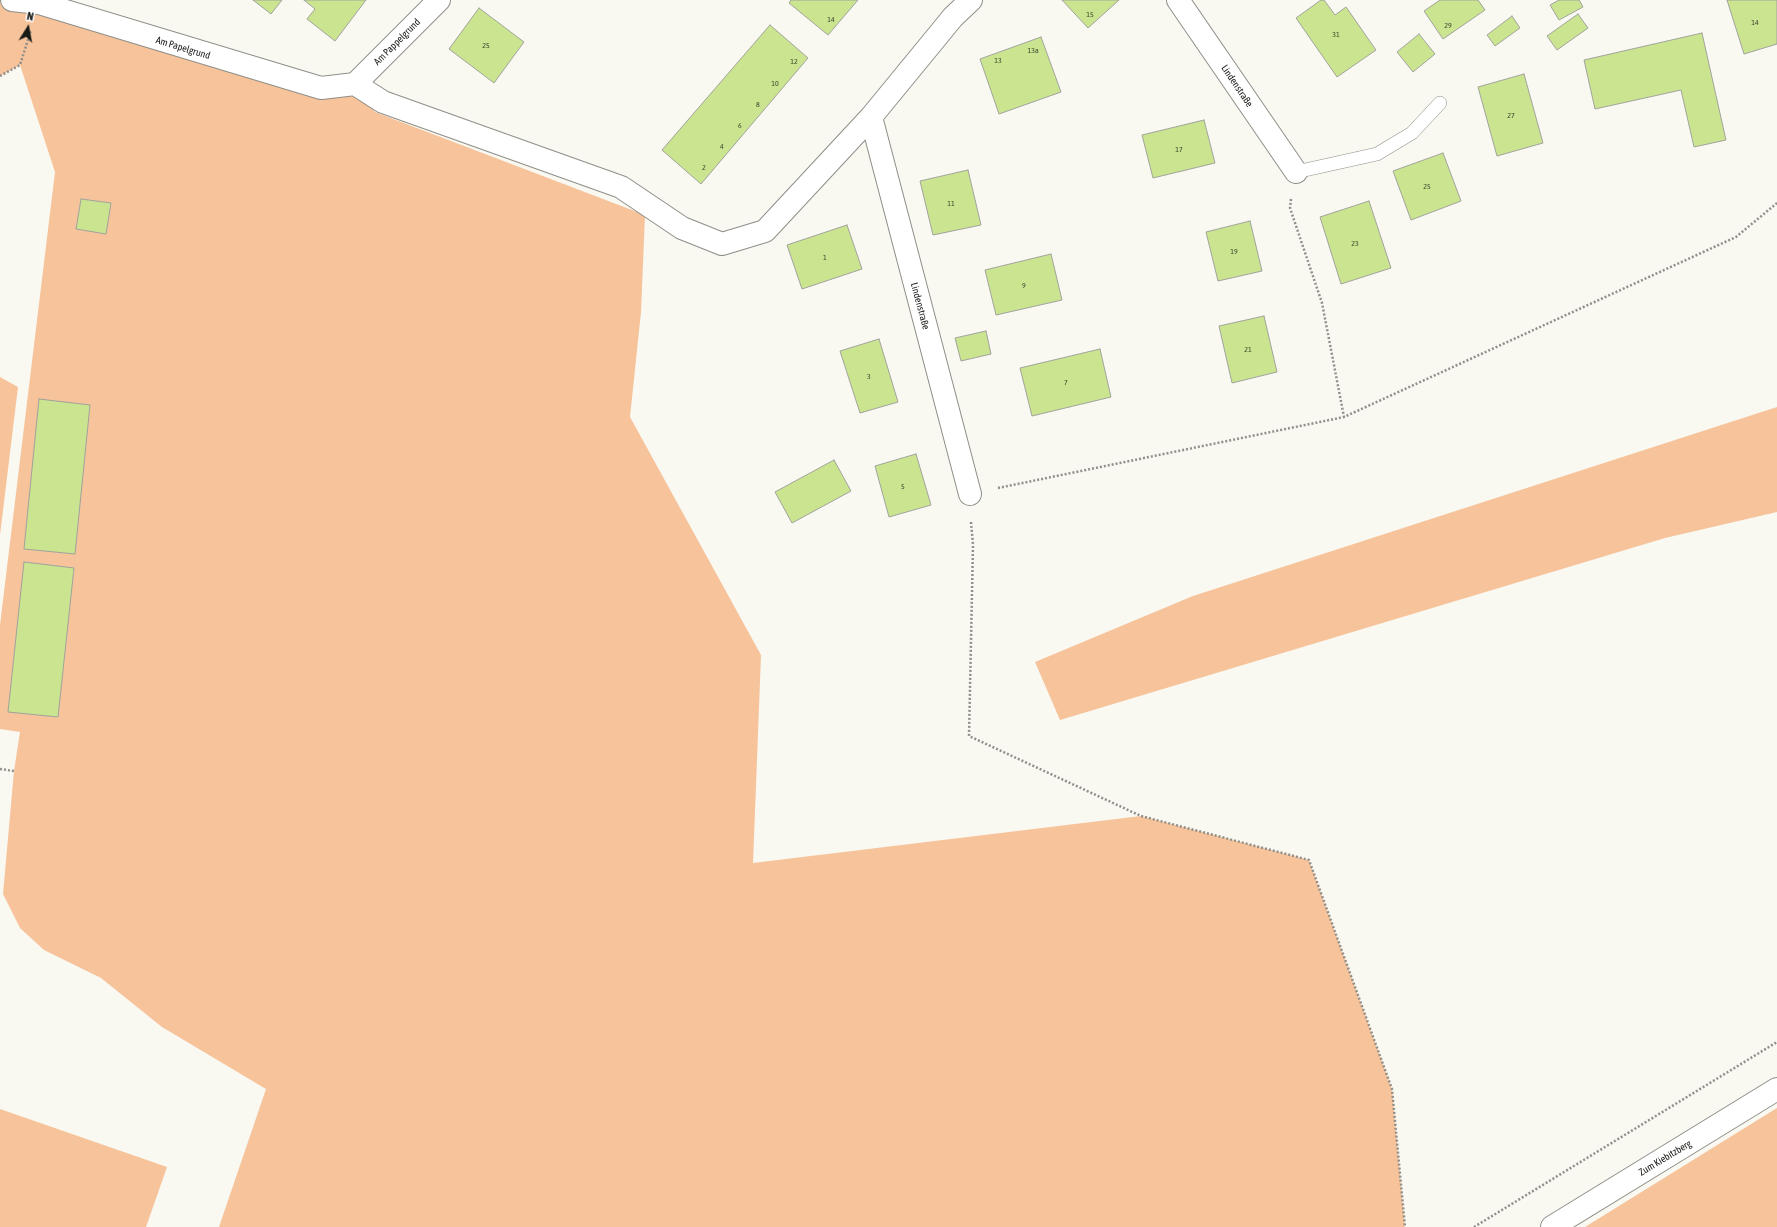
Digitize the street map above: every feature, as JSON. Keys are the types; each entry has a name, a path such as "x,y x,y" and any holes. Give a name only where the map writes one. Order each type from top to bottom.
{"street":[{"name":"Am Papelgrund","path":"12,0 39,3 321,88 355,84"},
{"name":"Am Pappelgrund","path":"355,84 439,0"},
{"path":"355,84 383,102 621,187 682,228 722,244 765,231 871,117 953,17 971,0"},
{"name":"Lindenstraße","path":"1178,0 1296,172"},
{"name":"Lindenstraße","path":"871,117 970,494"},
{"name":"Zum Kiebitzberg","path":"1552,1227 1777,1090"}],"lane":[{"path":"1296,172 1376,154 1412,133 1440,103"}],"path":[{"path":"0,76 20,65 39,3"},
{"path":"1296,172 1290,208 1322,303 1344,417"},
{"path":"1405,1227 1392,1089 1310,860 1141,816 969,736 973,545 970,494 1344,417 1736,237 1777,203"},
{"path":"0,769 14,771"},
{"path":"1474,1227 1777,1042"}],"shaded area":[{"path":"0,0 12,0 321,88 355,84 375,112 645,215 641,312 630,417 761,655 753,863 1141,816 1309,860 1392,1089 1405,1227 219,1227 266,1089 162,1027 101,978 44,950 20,928 3,894 14,771 20,732 0,729 0,625 55,172 20,65 0,76"},
{"path":"0,377 18,387 0,535"},
{"path":"1777,407 1777,512 1665,538 1060,720 1035,662 1193,596"},
{"path":"1777,1108 1777,1227 1585,1227"},
{"path":"0,1109 167,1167 146,1227 0,1227"}],"building":[{"path":"253,0 282,0 271,14"},
{"path":"304,0 366,0 335,41 307,19 315,9"},
{"path":"791,0 858,0 828,35 789,3"},
{"path":"1062,0 1119,0 1088,28"},
{"path":"1321,0 1324,0 1335,15 1346,7 1376,50 1337,77 1296,18"},
{"path":"1440,0 1478,0 1485,10 1443,39 1424,11"},
{"path":"1559,0 1579,0 1583,7 1559,20 1550,5"},
{"path":"1727,0 1777,0 1777,44 1744,54"},
{"path":"479,8 524,42 494,83 449,49"},
{"path":"1578,14 1588,28 1557,50 1547,36"},
{"path":"1512,16 1520,28 1495,46 1487,35"},
{"path":"770,25 808,58 701,184 662,150"},
{"path":"1702,33 1726,140 1694,147 1681,90 1595,109 1584,60"},
{"path":"1419,34 1435,54 1413,72 1397,52"},
{"path":"1041,37 1061,92 999,114 980,59"},
{"path":"1524,74 1543,143 1497,156 1478,87"},
{"path":"1204,120 1215,163 1153,178 1142,135"},
{"path":"1443,153 1461,201 1411,220 1393,171"},
{"path":"968,170 981,225 933,235 920,181"},
{"path":"81,199 111,203 106,234 76,229"},
{"path":"1369,201 1391,268 1341,284 1320,217"},
{"path":"1250,221 1262,271 1218,281 1206,232"},
{"path":"847,225 862,269 802,289 787,245"},
{"path":"1051,254 1062,300 996,315 985,270"},
{"path":"1264,316 1277,372 1232,383 1219,326"},
{"path":"986,331 991,354 961,361 955,338"},
{"path":"879,339 898,402 860,413 840,351"},
{"path":"1100,349 1111,397 1032,416 1020,368"},
{"path":"39,399 90,405 75,554 24,549"},
{"path":"916,454 931,505 889,517 875,466"},
{"path":"834,460 851,491 792,523 775,492"},
{"path":"24,562 74,568 58,717 8,712"}]}
